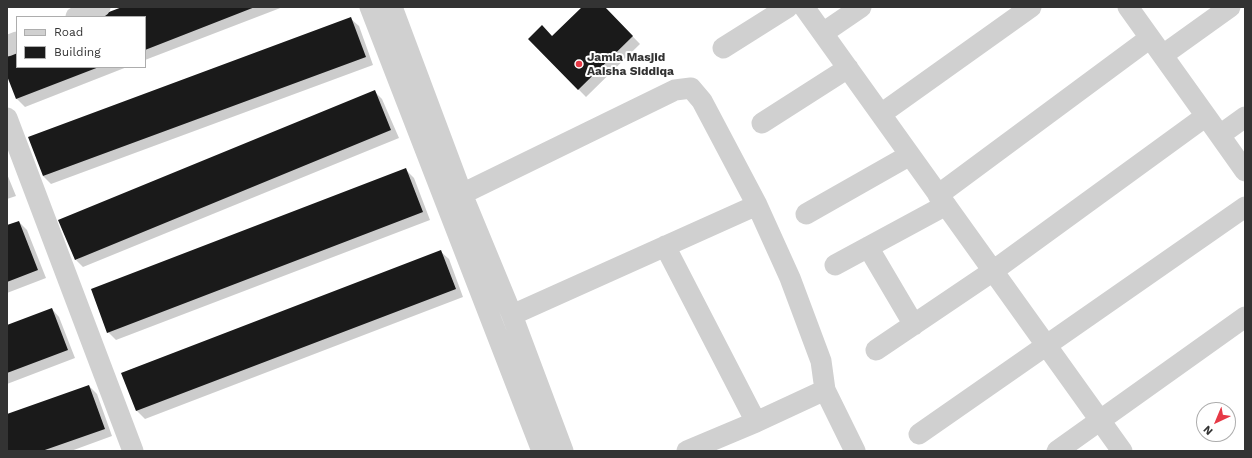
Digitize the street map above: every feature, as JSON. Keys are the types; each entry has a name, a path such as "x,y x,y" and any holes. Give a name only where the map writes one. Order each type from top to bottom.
{"street":[{"path":"78,16 100,7"},
{"path":"370,7 542,451"},
{"path":"392,7 462,194 512,315 563,451"},
{"path":"723,48 788,7"},
{"path":"804,7 1122,451"},
{"path":"823,33 861,7"},
{"path":"881,114 1031,7"},
{"path":"1128,7 1245,171"},
{"path":"1162,55 1230,7"},
{"path":"835,265 868,247 942,200 1150,38"},
{"path":"762,123 848,68"},
{"path":"462,194 675,90 691,88 702,101 757,205 790,278 821,361 825,390 854,451"},
{"path":"876,350 993,271 1206,116"},
{"path":"1220,135 1245,117"},
{"path":"8,121 132,451"},
{"path":"806,214 910,155"},
{"path":"512,315 757,205"},
{"path":"919,434 1245,207"},
{"path":"665,246 756,422"},
{"path":"868,247 914,325"},
{"path":"1057,451 1245,317"},
{"path":"687,451 756,422 825,390"}],"building":[{"path":"122,7 255,7 146,50 146,16 99,16"},
{"name":"Jamia Masjid Aaisha Siddiqa","path":"582,7 605,7 633,36 578,90 528,39 542,25 552,36"},
{"path":"351,17 366,57 43,176 28,137"},
{"path":"16,48 16,68 96,68 16,99 7,76 7,51"},
{"path":"375,90 391,130 75,260 58,220"},
{"path":"406,168 423,212 107,333 91,289"},
{"path":"19,221 38,270 7,282 7,225"},
{"path":"441,250 456,289 136,411 121,373"},
{"path":"52,308 68,350 7,373 7,325"},
{"path":"89,385 105,429 42,451 7,451 7,414"}],"place":[{"name":"Jamia Masjid Aaisha Siddiqa","path":"579,64"}]}
